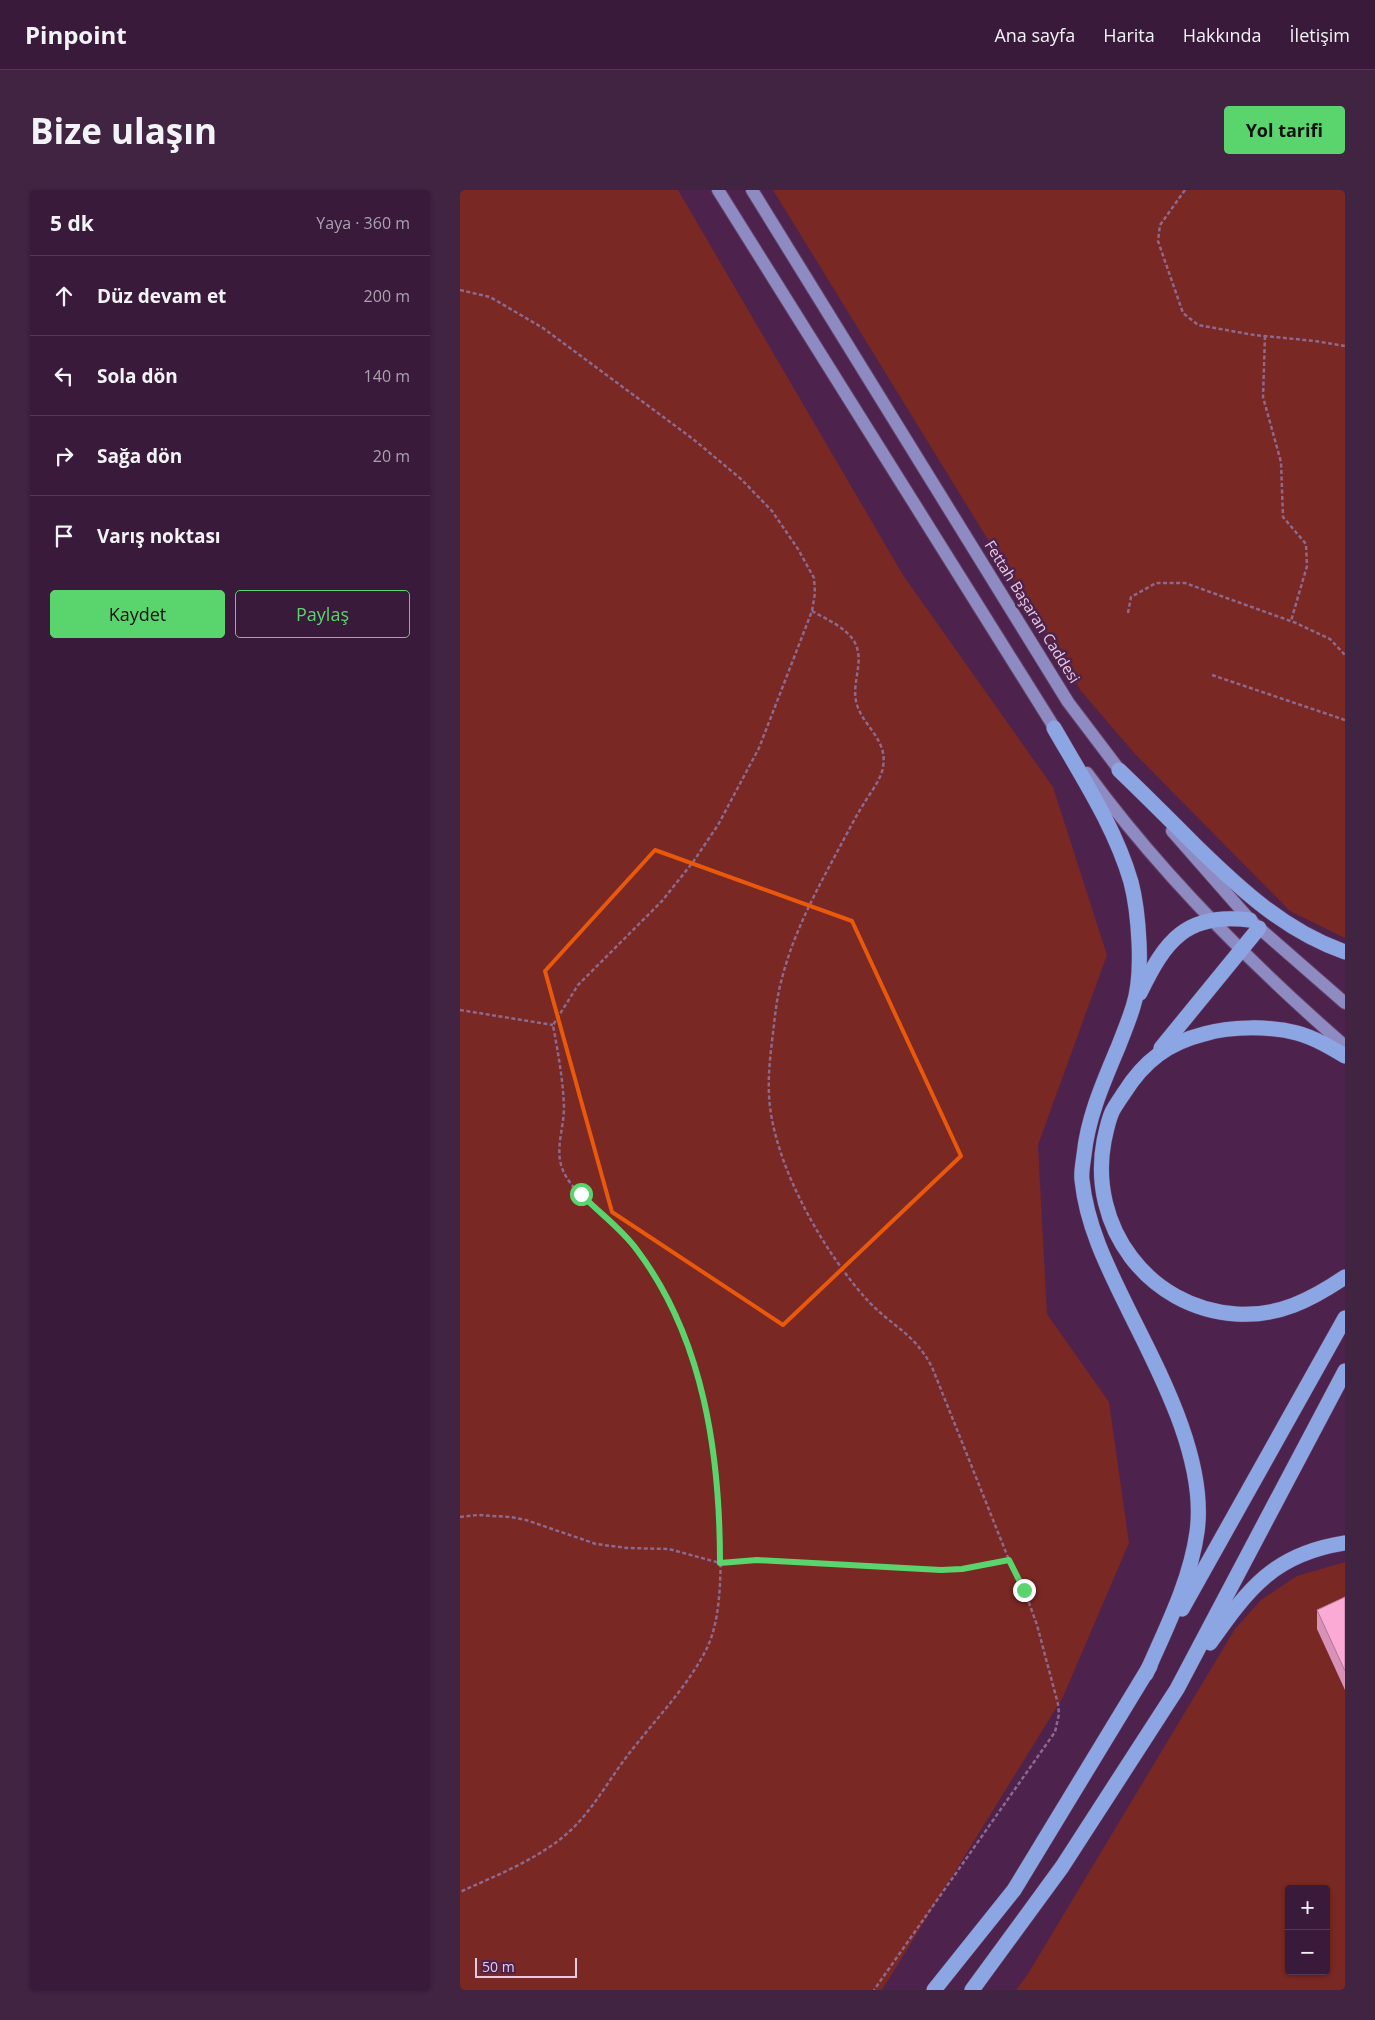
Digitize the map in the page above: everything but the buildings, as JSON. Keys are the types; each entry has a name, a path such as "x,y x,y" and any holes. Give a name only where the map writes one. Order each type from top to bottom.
{"highway":[{"path":"1054,728 1121,852 1131,883 1137,915 1139,955 1134,1005"},
{"path":"1119,770 1248,895 1275,916 1327,945 1345,952"},
{"path":"1146,1674 1187,1575 1197,1531 1197,1486 1187,1441 1154,1364 1108,1267 1091,1225 1085,1202 1082,1176 1091,1115 1098,1092 1134,1005 1156,962 1166,947 1184,930 1211,919 1228,917 1254,924 1241,949 1156,1055 1131,1082 1112,1113 1100,1162 1103,1194 1112,1226 1125,1250 1141,1271 1178,1298 1207,1308 1236,1314 1259,1314 1288,1308 1313,1298 1345,1277"},
{"path":"1156,1055 1176,1043 1193,1036 1218,1030 1241,1028 1297,1033 1323,1043 1345,1056"},
{"path":"934,1990 1014,1890 1146,1674 1345,1318"},
{"path":"1177,1689 1345,1371"},
{"path":"972,1990 1062,1867 1177,1689 1242,1598 1256,1583 1288,1561 1307,1552 1345,1543"}],"main road":[{"path":"718,190 1054,728 1110,804 1189,897 1308,1013 1345,1046"},
{"name":"Fettah Başaran Caddesi","path":"752,190 1068,702 1119,770 1254,924 1345,1003"}],"path":[{"path":"1185,190 1160,225 1158,241 1183,314 1198,325 1265,336 1315,340 1345,346"},
{"path":"460,290 490,297 543,328 693,439 741,479 786,528 814,578 815,593 812,611 762,740 746,775 718,825 693,862 662,901 578,985 553,1025 562,1073 564,1111 559,1151 563,1170 568,1180 594,1208 623,1234 644,1260 677,1319 696,1368 708,1418 716,1471 721,1531 718,1603 706,1651 676,1695 630,1752 574,1827 550,1847 460,1892"},
{"path":"1265,336 1263,397 1281,462 1283,517 1306,544 1307,566 1291,621"},
{"path":"1128,613 1131,597 1156,584 1186,583 1291,621 1330,639 1345,655"},
{"path":"812,611 844,630 857,647 859,664 855,688 857,704 860,713 878,738 884,763 880,776 807,911 789,954 776,1002 770,1058 769,1088 773,1126 784,1165 792,1184 828,1246 870,1303 910,1336 926,1355 1009,1560 1028,1600 1056,1694 1058,1714 1055,1732 874,1990"},
{"path":"1212,675 1345,720"},
{"path":"460,1010 553,1025"},
{"path":"460,1517 478,1515 510,1516 596,1544 669,1550 720,1563 757,1560 941,1570 970,1568 1009,1560"}],"highlighted area":[{"path":"655,850 852,921 961,1156 783,1325 612,1212 545,971"}],"shaded area":[{"path":"460,190 678,190 903,575 1053,787 1107,955 1038,1145 1047,1314 1109,1402 1129,1543 1063,1697 882,1990 460,1990"},
{"path":"773,190 1345,190 1345,938 1290,911 1135,754 1081,691"},
{"path":"1345,1562 1345,1990 1016,1990 1028,1974 1235,1629 1261,1600 1297,1576"}],"route":[{"path":"581,1194 623,1234 644,1260 665,1295 687,1344 696,1368 713,1444 721,1531 720,1563 757,1560 941,1570 962,1569 1009,1560 1024,1590"}]}
